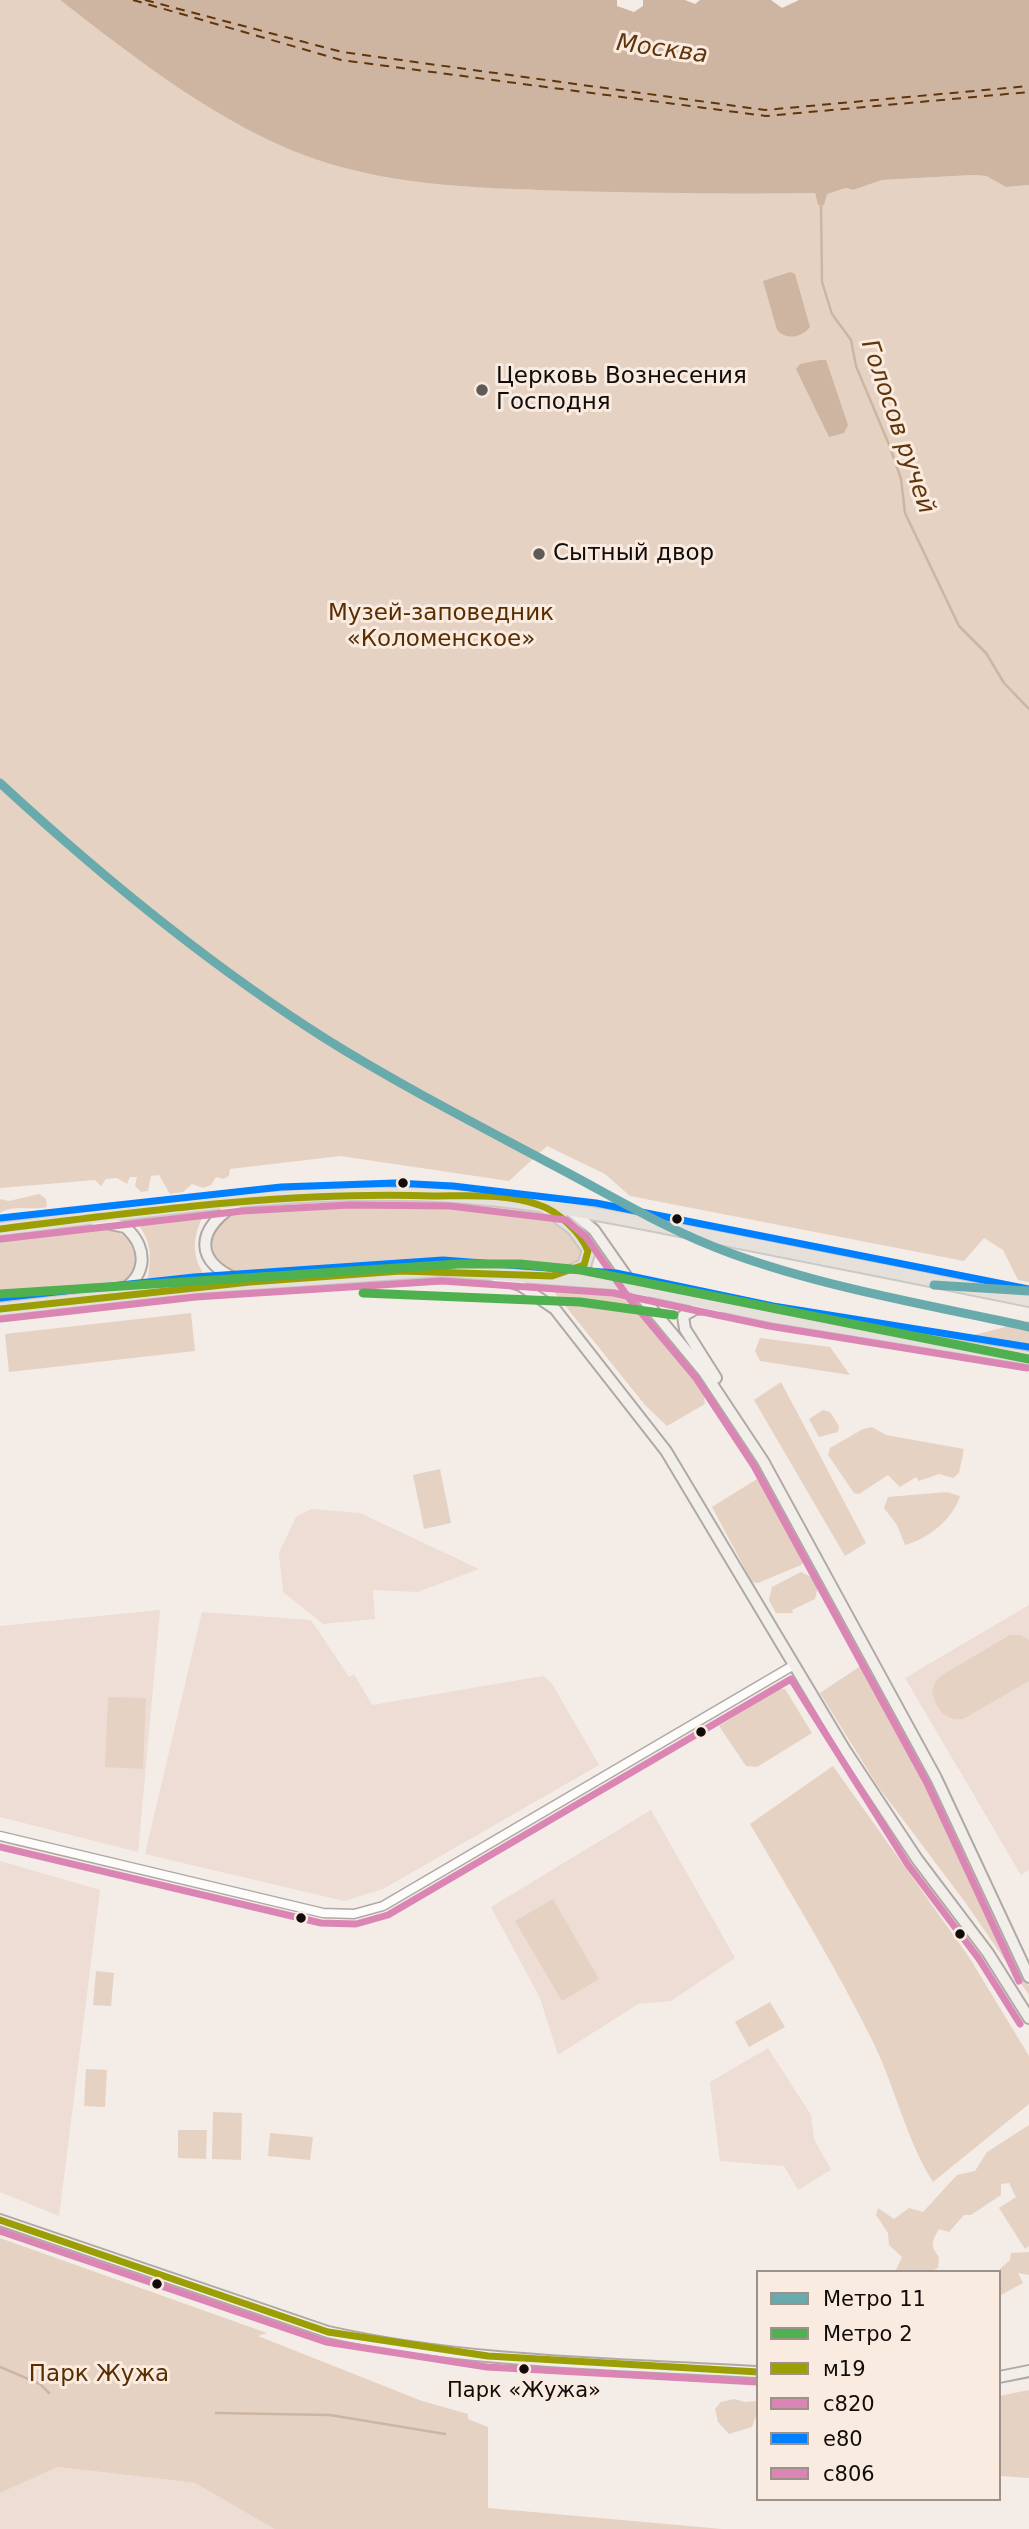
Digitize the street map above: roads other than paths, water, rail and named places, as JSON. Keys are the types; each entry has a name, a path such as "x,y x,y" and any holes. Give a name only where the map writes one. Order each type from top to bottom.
{"main road":[{"path":"0,1229 241,1201 362,1194 451,1196 570,1210 1029,1300"},
{"path":"241,1201 212,1222 207,1235 207,1252 221,1273 249,1284"},
{"path":"541,1205 574,1229 589,1251 587,1262 579,1270 551,1277"},
{"path":"570,1210 594,1230 636,1290 715,1388 763,1461 936,1778 1029,1977"},
{"path":"84,1219 121,1224 135,1236 141,1247 142,1266 134,1281 125,1289 101,1297"},
{"path":"0,1309 101,1297 400,1272 482,1272 614,1283 720,1307 1029,1358"},
{"path":"482,1272 520,1285 555,1309 666,1451 794,1665 917,1860 988,1953 1028,2015"},
{"path":"715,1388 716,1377 685,1329 683,1316 695,1309 720,1307"},
{"path":"0,2220 328,2332 371,2342 505,2356 756,2372"},
{"path":"1001,2376 1029,2371"}],"street":[{"path":"0,1836 323,1913 354,1914 383,1906 794,1665"}],"water":[{"name":"Москва","path":"60,0 617,0 617,6 634,12 643,6 643,0 685,0 695,4 700,0 771,0 782,8 799,0 1029,0 1029,185 1006,187 986,176 973,175 882,180 853,190 846,188 827,194 824,205 818,205 815,193 507,189 410,181 378,175 315,159 246,129 150,68"},
{"path":"790,272 795,274 810,327 799,335 790,337 777,330 763,281"},
{"path":"826,360 848,425 844,433 829,437 796,369 800,364"}],"waterway":[{"name":"Голосов ручей","path":"821,205 822,282 832,314 851,340 856,366 890,447 901,479 905,513 959,626 986,653 1004,683 1029,709"},
{"path":"0,2367 40,2384 49,2393"},
{"path":"216,2413 330,2415 445,2434"}],"metro line":[{"name":"11","path":"0,783 117,886 198,950 283,1011 408,1087 638,1211 706,1244 803,1276 1029,1327"},
{"name":"2","path":"0,1294 458,1264 520,1264 581,1270 1029,1359"},
{"name":"11","path":"934,1285 1029,1291"},
{"name":"2","path":"363,1293 580,1302 674,1315"}],"place":[{"name":"Церковь Вознесения Господня","path":"482,390"},
{"name":"Сытный двор","path":"539,554"},
{"name":"Парк «Жужа»","path":"524,2369"}],"park label":[{"name":"Музей-заповедник «Коломенское»","path":"441,627"},
{"name":"Парк Жужа","path":"99,2375"}]}
